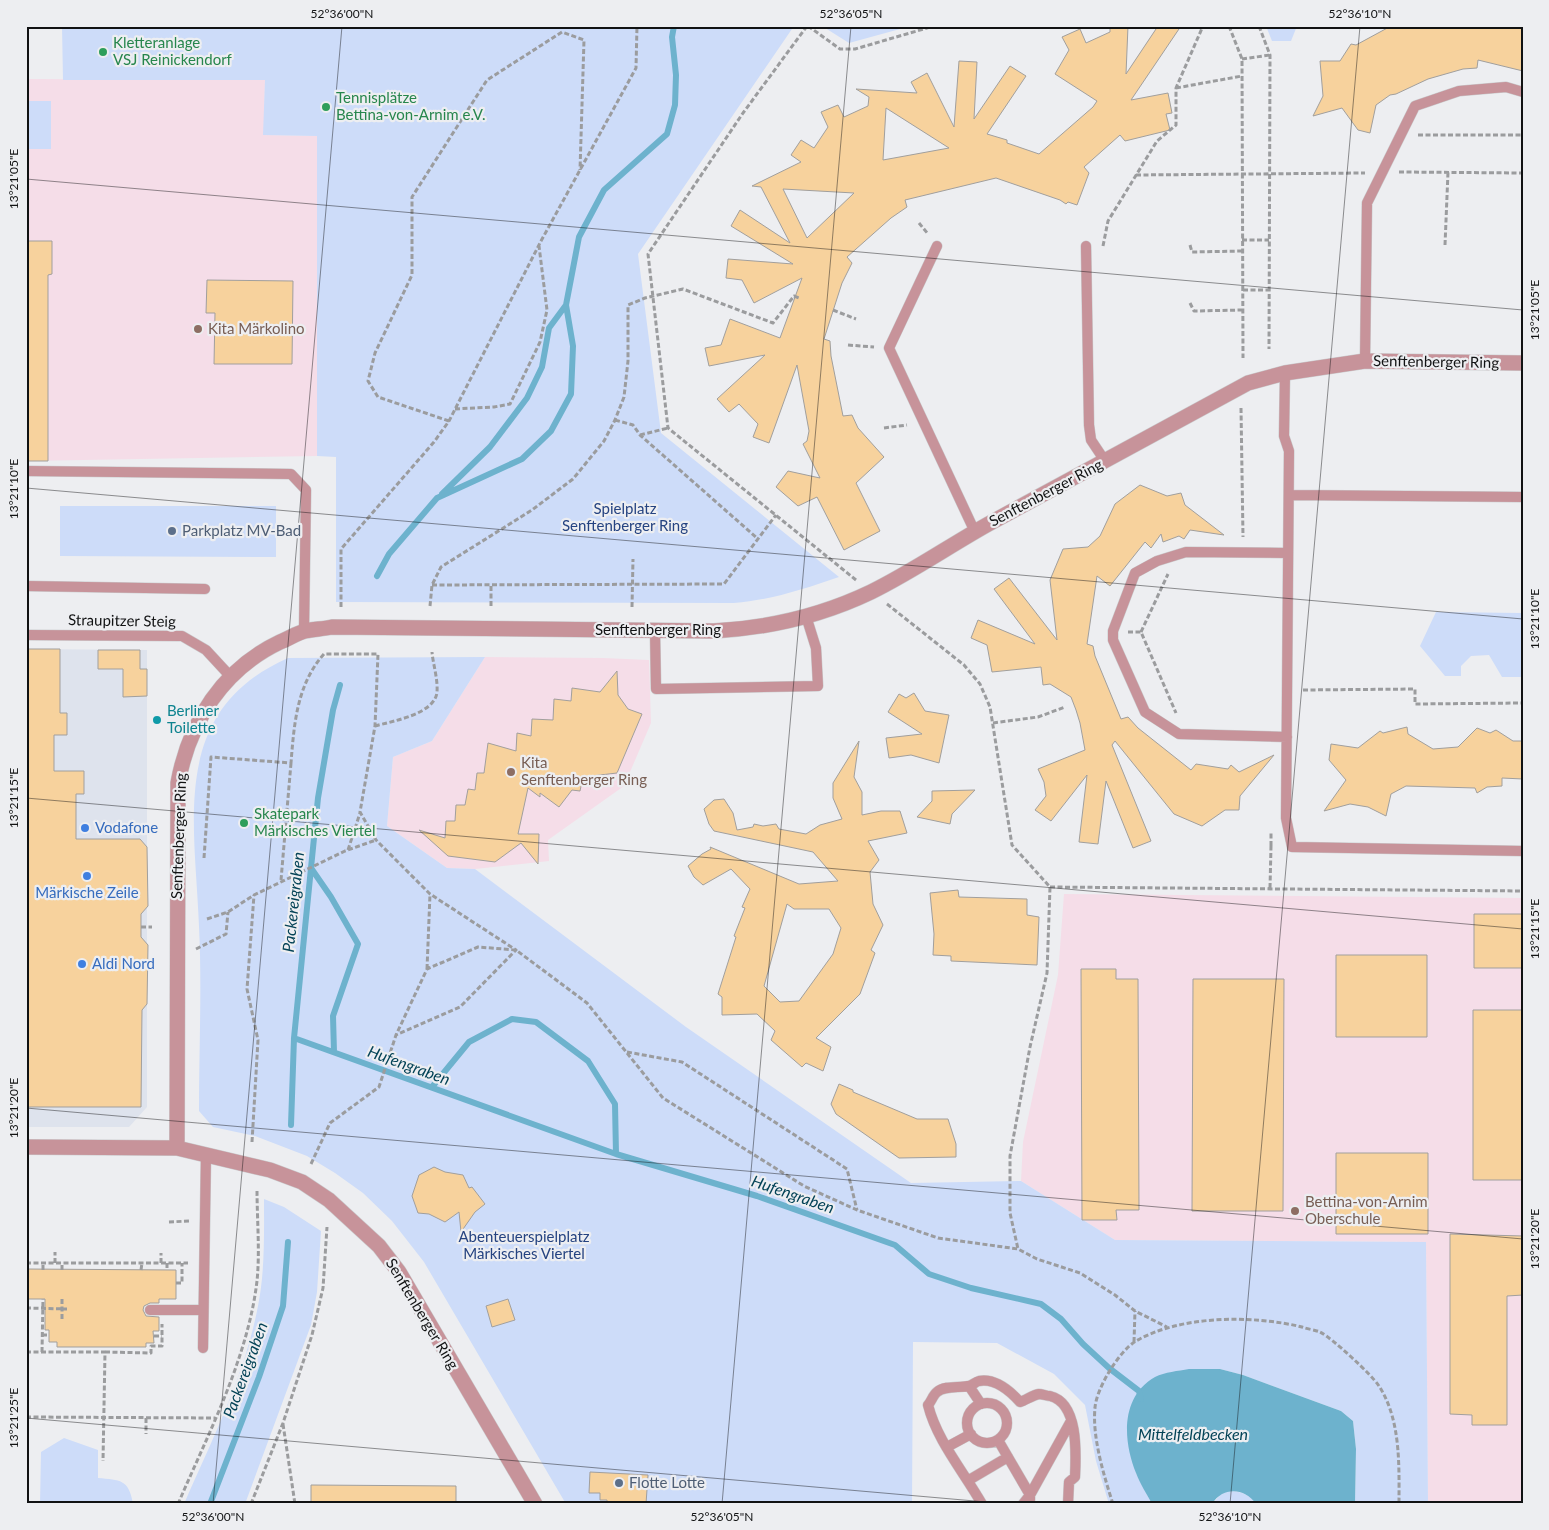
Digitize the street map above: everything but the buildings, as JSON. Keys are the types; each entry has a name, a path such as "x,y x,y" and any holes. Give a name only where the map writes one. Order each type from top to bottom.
{"street":[{"name":"Senftenberger Ring","path":"177,1148 178,783 182,762 194,728 204,710 231,677 265,650 304,631 332,627 655,631 737,630 806,616 872,591 975,532 1248,383 1285,372 1365,361 1523,363"},
{"name":"Senftenberger Ring","path":"26,1147 177,1148 270,1170 302,1182 328,1200 379,1246 399,1272 535,1504"}],"lane":[{"path":"1365,361 1367,204 1415,106 1459,91 1506,87 1523,92"},
{"path":"937,246 889,348 975,532"},
{"path":"1086,246 1088,425 1091,440 1105,461"},
{"path":"1285,372 1284,436 1289,451 1286,818 1292,847 1523,851"},
{"path":"26,471 290,474 306,490 304,631"},
{"path":"1289,495 1523,497"},
{"path":"1286,737 1179,734 1146,712 1113,640 1113,631 1135,573 1156,561 1186,552 1288,553"},
{"path":"26,586 205,589"},
{"path":"655,631 656,689 818,686 816,648 806,616"},
{"name":"Straupitzer Steig","path":"26,635 182,636 206,650 231,677"},
{"path":"203,1348 206,1154"},
{"path":"150,1310 204,1310"},
{"path":"982,1504 947,1447 932,1419 928,1405 937,1392 952,1387 969,1386 979,1382 990,1382 1007,1390 1020,1402"},
{"path":"969,1386 981,1404"},
{"path":"1005,1414 1020,1402 1040,1394 1057,1398 1065,1406 1076,1443 1075,1477 1062,1487 1062,1504"},
{"path":"986,1403 997,1406 1005,1414 1007,1419 1006,1431 998,1440 986,1443 975,1439 971,1434 968,1417 975,1407 986,1403"},
{"path":"1028,1501 1071,1421"},
{"path":"947,1447 971,1434"},
{"path":"998,1440 1028,1501"},
{"path":"969,1480 1008,1457"},
{"path":"1068,1504 1069,1482"}],"path":[{"path":"341,607 341,549 434,442 449,421 539,245 636,68 637,26"},
{"path":"853,577 668,428 648,254 743,113 808,26 840,49 855,50 934,26"},
{"path":"1103,246 1108,221 1157,141 1176,125 1176,88 1203,26"},
{"path":"1229,26 1242,59 1243,358"},
{"path":"1259,26 1270,54 1269,349"},
{"path":"449,421 378,397 368,382 375,353 412,275 412,197 487,80 562,32 584,40 580,170"},
{"path":"1242,59 1270,54"},
{"path":"1176,88 1242,76"},
{"path":"1401,134 1523,136"},
{"path":"1136,175 1382,172 1523,173"},
{"path":"1445,245 1448,172"},
{"path":"1242,240 1270,240"},
{"path":"455,409 494,407 510,404 540,342 547,310 539,245"},
{"path":"1190,245 1192,252 1243,251"},
{"path":"430,606 432,585 441,567 532,510 573,479 604,441 624,397 627,380 628,305 653,296 683,289 773,323 794,296 799,298"},
{"path":"1242,290 1269,290"},
{"path":"1190,303 1194,311 1243,310"},
{"path":"833,310 856,319"},
{"path":"848,345 889,348"},
{"path":"1241,406 1243,552"},
{"path":"615,420 632,425 640,435 757,538"},
{"path":"884,428 925,423"},
{"path":"640,435 668,428"},
{"path":"432,585 724,584 776,515"},
{"path":"1176,555 1141,632 1185,734"},
{"path":"632,607 633,559"},
{"path":"491,585 491,606"},
{"path":"889,606 964,665 980,684 990,707 1012,845 1050,887 1047,973 1030,1047 1010,1156 1010,1213 1018,1249"},
{"path":"1113,631 1141,632"},
{"path":"375,726 416,714 430,707 437,693 432,652"},
{"path":"281,881 293,729 299,698 314,665 324,654 378,654 375,726 360,812 346,850"},
{"path":"1287,690 1414,689 1415,704 1523,704"},
{"path":"992,723 1038,717 1065,707"},
{"path":"204,858 211,756 291,762"},
{"path":"360,812 376,840 430,894 516,950 587,1003 663,1098 804,1186 857,1210 938,1238 1018,1249 1037,1259 1080,1274 1115,1295 1135,1312 1167,1328"},
{"path":"207,919 228,912 254,895 346,850 376,840"},
{"path":"1270,888 1271,846 1292,847"},
{"path":"1050,887 1523,890"},
{"path":"311,1164 330,1123 379,1087 396,1035 427,969 430,894"},
{"path":"252,1142 258,1040 247,989 254,895"},
{"path":"196,948 226,934 228,912"},
{"path":"141,926 152,927"},
{"path":"427,969 478,947 516,950"},
{"path":"396,1035 460,1007 516,950"},
{"path":"626,1052 682,1062 847,1168 857,1210"},
{"path":"178,1504 226,1393 245,1338 257,1280 257,1189"},
{"path":"251,1504 283,1423 312,1335 323,1288 327,1227"},
{"path":"55,1263 56,1252"},
{"path":"161,1252 161,1263"},
{"path":"26,1263 204,1263"},
{"path":"43,1263 43,1270"},
{"path":"62,1263 62,1270"},
{"path":"142,1263 142,1270"},
{"path":"167,1263 167,1270"},
{"path":"176,1283 182,1283 182,1263"},
{"path":"62,1298 62,1319"},
{"path":"42,1352 43,1299"},
{"path":"26,1308 67,1309"},
{"path":"26,1352 151,1353 151,1346 162,1346 162,1319 165,1310"},
{"path":"1134,1342 1135,1312"},
{"path":"1114,1504 1096,1436 1095,1407 1101,1384 1134,1342 1167,1328 1225,1320 1243,1320 1279,1322 1320,1332 1378,1385 1389,1408 1396,1434 1399,1504"},
{"path":"42,1335 49,1335"},
{"path":"154,1336 162,1336"},
{"path":"62,1347 62,1352"},
{"path":"140,1353 141,1347"},
{"path":"103,1461 104,1352"},
{"path":"26,1417 215,1418"},
{"path":"146,1418 146,1434"},
{"path":"283,1423 295,1504"}],"shaded area":[{"path":"26,79 265,80 264,135 317,136 317,456 26,461"},
{"name":"Märkische Zeile","path":"26,649 147,650 147,1107 129,1127 26,1127"},
{"name":"Kita Senftenberger Ring","path":"485,657 649,660 651,723 624,786 548,840 549,861 475,869 447,868 387,826 393,757 432,741"},
{"name":"Bettina-von-Arnim Oberschule","path":"1064,894 1523,898 1523,1504 1428,1504 1426,1242 1115,1240 1021,1181 1023,1142 1058,975"}],"green space":[{"name":"Spielplatz Senftenberger Ring","path":"62,26 794,26 638,254 661,433 839,577 774,597 734,603 336,602 336,457 317,456 317,136 263,135 265,80 63,80"},
{"path":"822,26 911,26 849,43"},
{"path":"1266,26 1297,26 1291,41 1272,41"},
{"path":"26,101 51,101 51,149 26,149"},
{"path":"60,506 276,506 276,557 60,556"},
{"path":"1436,612 1523,613 1523,677 1502,677 1489,655 1471,656 1461,666 1461,676 1445,676 1420,646"},
{"name":"Abenteuerspielplatz Märkisches Viertel","path":"485,657 432,741 393,757 387,826 447,868 475,869 686,1027 911,1183 1021,1181 1115,1240 1426,1242 1428,1504 1355,1504 1356,1449 1353,1421 1341,1411 1243,1375 1220,1369 1136,1473 1152,1504 1109,1504 1096,1461 1085,1405 1054,1374 997,1343 913,1342 912,1504 566,1504 424,1262 392,1221 363,1193 307,1156 255,1136 213,1127 199,1111 200,972 194,809 197,772 206,738 223,707 250,680 288,658"},
{"path":"264,1199 284,1207 321,1231 317,1292 311,1325 245,1504 184,1504 227,1407 252,1332 262,1280"},
{"path":"64,1438 98,1450 98,1478 122,1482 129,1490 133,1504 40,1504 41,1452"},
{"path":"1229,1491 1244,1494 1256,1504 1212,1504 1221,1494"}],"water":[{"name":"Mittelfeldbecken","path":"1189,1369 1220,1369 1243,1375 1341,1411 1353,1421 1356,1449 1355,1504 1256,1504 1246,1495 1234,1491 1222,1494 1212,1504 1152,1504 1132,1461 1127,1434 1130,1408 1135,1396 1155,1377"}],"waterway":[{"name":"Packereigraben","path":"377,576 389,554 437,498 522,459 551,431 571,394 573,346 566,305 579,237 604,190 667,134 675,105 676,75 672,37 674,26"},
{"name":"Packereigraben","path":"442,494 490,447 527,398 542,367 549,328 566,305"},
{"name":"Packereigraben","path":"291,1125 294,1038 318,798 333,710 340,685"},
{"path":"311,868 331,897 358,944 333,1016 334,1052"},
{"path":"432,1087 469,1042 512,1019 536,1022 588,1061 615,1104 616,1154"},
{"name":"Hufengraben","path":"294,1038 616,1154 757,1196 895,1245 929,1274 971,1288 1041,1304 1061,1319 1083,1344 1109,1368 1139,1391 1141,1399"},
{"name":"Packereigraben","path":"210,1504 259,1377 283,1306 288,1242"}],"place":[{"name":"Kletteranlage VSJ Reinickendorf","path":"103,52"},
{"name":"Tennisplätze Bettina-von-Arnim e.V.","path":"326,107"},
{"name":"Kita Märkolino","path":"198,329"},
{"name":"Parkplatz MV-Bad","path":"172,531"},
{"name":"Berliner Toilette","path":"157,720"},
{"name":"Kita Senftenberger Ring","path":"511,772"},
{"name":"Skatepark Märkisches Viertel","path":"244,823"},
{"name":"Vodafone","path":"85,828"},
{"name":"Märkische Zeile","path":"87,876"},
{"name":"Aldi Nord","path":"82,964"},
{"name":"Bettina-von-Arnim Oberschule","path":"1295,1211"},
{"name":"Flotte Lotte","path":"619,1483"}]}
